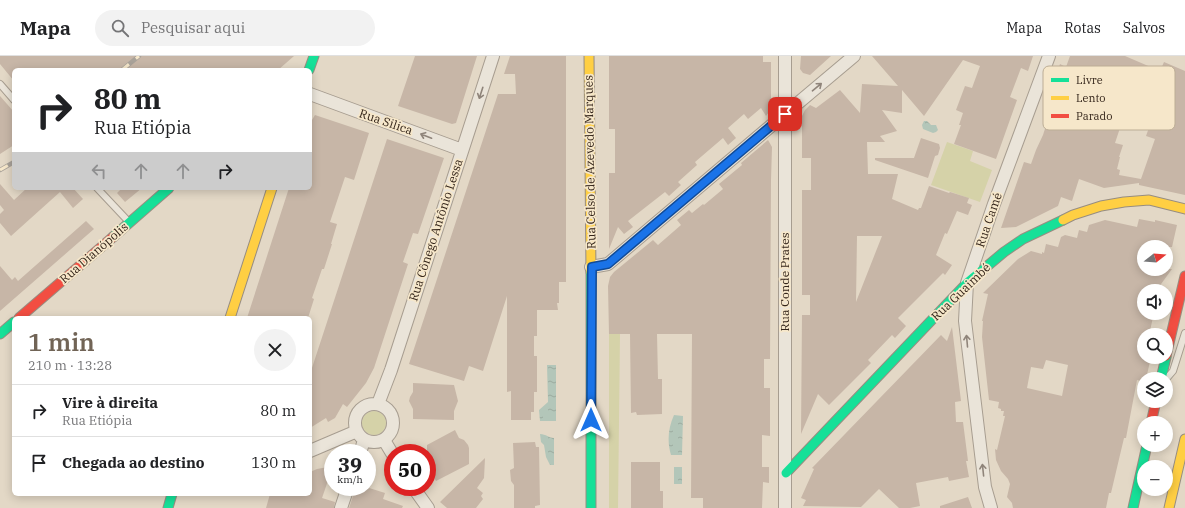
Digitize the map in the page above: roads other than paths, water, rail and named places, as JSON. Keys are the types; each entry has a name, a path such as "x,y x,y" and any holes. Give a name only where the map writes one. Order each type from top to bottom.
{"street":[{"path":"310,68 314,56"},
{"name":"Rua Cônego Antônio Lessa","path":"378,404 391,370 493,56"},
{"name":"Rua Celso de Azevedo Marques","path":"589,56 592,267 591,508"},
{"name":"Rua Conde Prates","path":"785,56 785,508"},
{"path":"592,267 608,264 854,56"},
{"name":"Rua Camé","path":"1045,66 1049,56"},
{"name":"Rua Camé","path":"991,508 984,487 967,346 965,320 967,283 994,204 1043,72"},
{"name":"Rua Silica","path":"312,95 462,150"},
{"name":"Rua Dianópolis","path":"21,316 168,190"},
{"path":"231,316 271,190"},
{"name":"Rua Guaimbé","path":"786,473 967,283 1004,252 1023,239 1074,215 1101,206 1149,200 1185,208"},
{"path":"1173,328 1185,276"},
{"path":"0,334 12,324"},
{"path":"312,450 361,435 373,442 384,440 391,432 393,426 393,421 389,411 384,407 378,404 372,404 365,406 356,415 355,422 361,435 360,444"},
{"path":"1169,508 1185,439"},
{"path":"384,440 386,444"},
{"path":"1133,508 1145,452"},
{"path":"168,508 171,496"},
{"path":"341,508 345,496"},
{"path":"419,496 428,508"}],"lane":[{"path":"0,84 12,98"},
{"path":"99,190 129,223"},
{"path":"1171,372 1185,333"}],"water":[{"path":"924,121 927,121 931,125 936,125 938,130 933,133 923,129 922,125"},
{"path":"547,365 556,365 556,421 540,421 539,410 548,402"},
{"path":"674,415 683,416 682,455 671,455 670,450 669,430"},
{"path":"540,434 554,438 554,465 550,465 546,457"},
{"path":"674,467 682,467 682,484 674,484"}],"railway":[{"path":"124,68 139,56"},
{"path":"0,170 12,163"}]}
